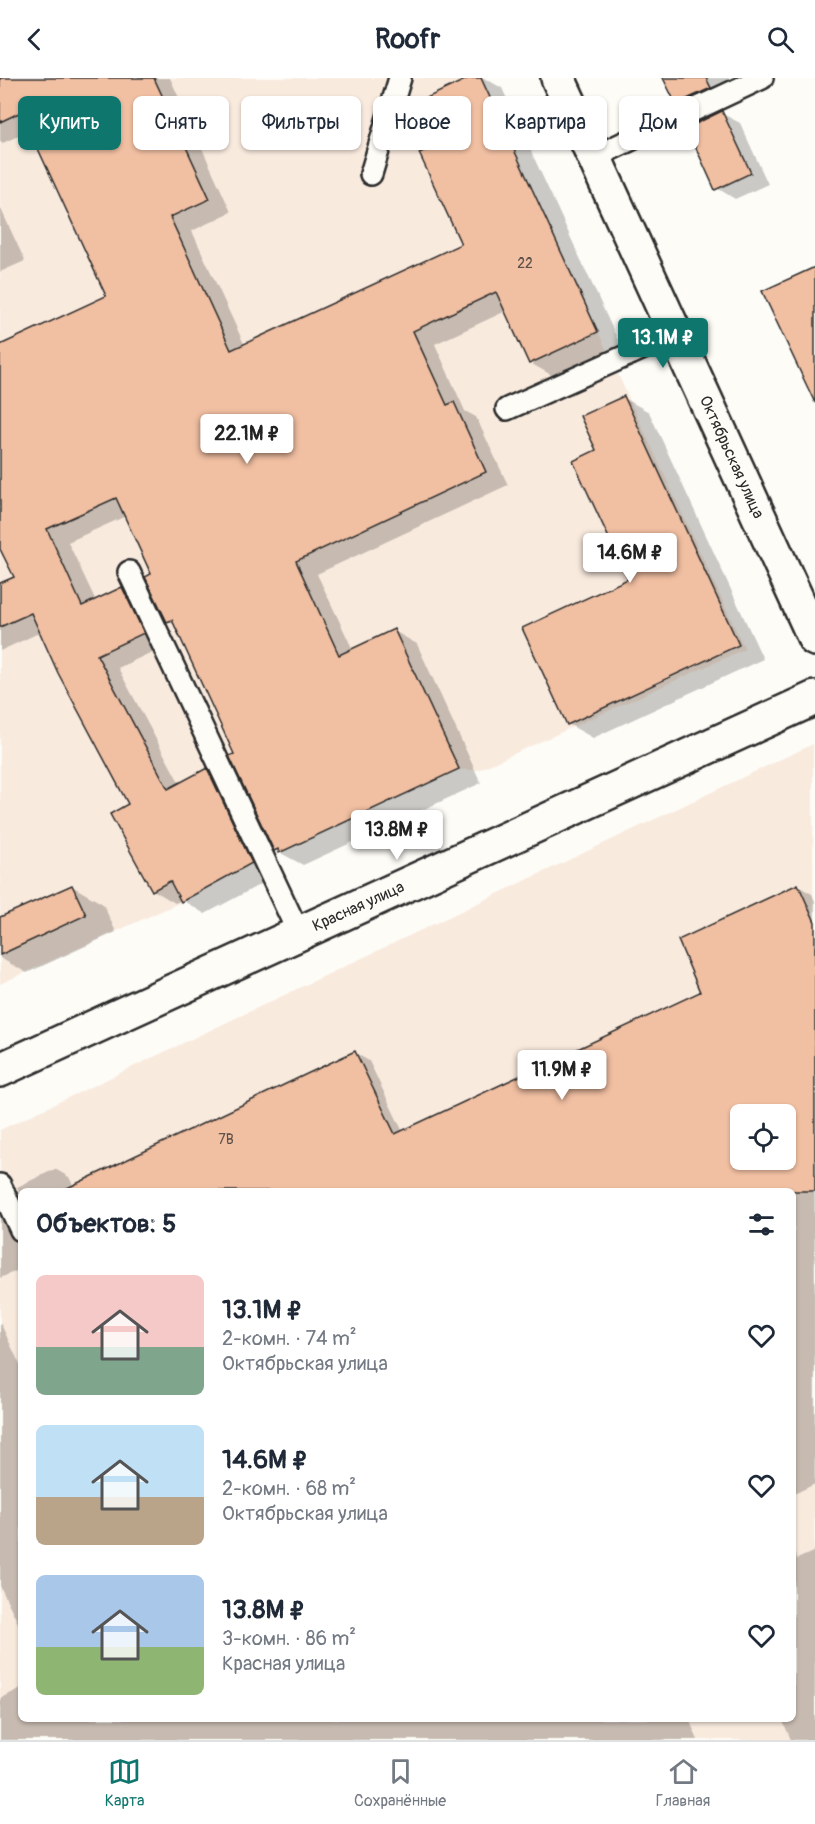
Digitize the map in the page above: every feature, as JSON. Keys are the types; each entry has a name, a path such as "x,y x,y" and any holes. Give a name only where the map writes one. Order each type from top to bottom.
{"street":[{"name":"Октябрьская улица","path":"558,78 815,639"},
{"name":"Красная улица","path":"0,1070 815,698"}],"lane":[{"path":"371,174 400,78"},
{"path":"594,157 762,78"},
{"path":"507,410 675,334"},
{"path":"129,572 299,934"},
{"path":"0,1185 18,1224"}],"shaded area":[{"path":"0,78 481,78 489,96 483,96 483,150 514,150 745,649 478,770 459,770 248,866 181,902 0,984"},
{"path":"813,744 815,1740 0,1740 0,1130"}],"building":[{"path":"0,78 154,78 162,96 133,96 133,150 187,150 210,199 170,217 231,350 461,244 419,153 426,150 471,150 471,96 431,96 469,78 481,78 489,96 483,96 483,150 514,150 598,332 529,364 496,292 413,331 447,405 454,402 486,472 296,561 339,655 394,629 459,769 279,853 278,849 274,851 229,756 234,754 172,620 167,622 145,577 151,574 116,498 47,529 82,606 122,587 144,633 97,655 168,789 207,768 252,863 181,902 170,881 152,891 110,814 128,804 58,673 31,613 0,627 0,583 14,577 0,549 0,345 106,296 39,150 121,150 121,96 18,96 18,113 0,122"},
{"path":"663,78 706,78 711,88 694,96 672,96"},
{"path":"722,111 751,173 715,190 697,150 699,150 699,122"},
{"path":"815,267 815,403 762,291"},
{"path":"624,396 739,645 567,725 522,628 628,579 573,461 596,450 580,416"},
{"path":"798,884 815,922 815,1191 796,1191 796,1188 67,1188 355,1051 395,1134 700,992 678,940"},
{"path":"72,885 86,915 0,955 0,917"}]}
